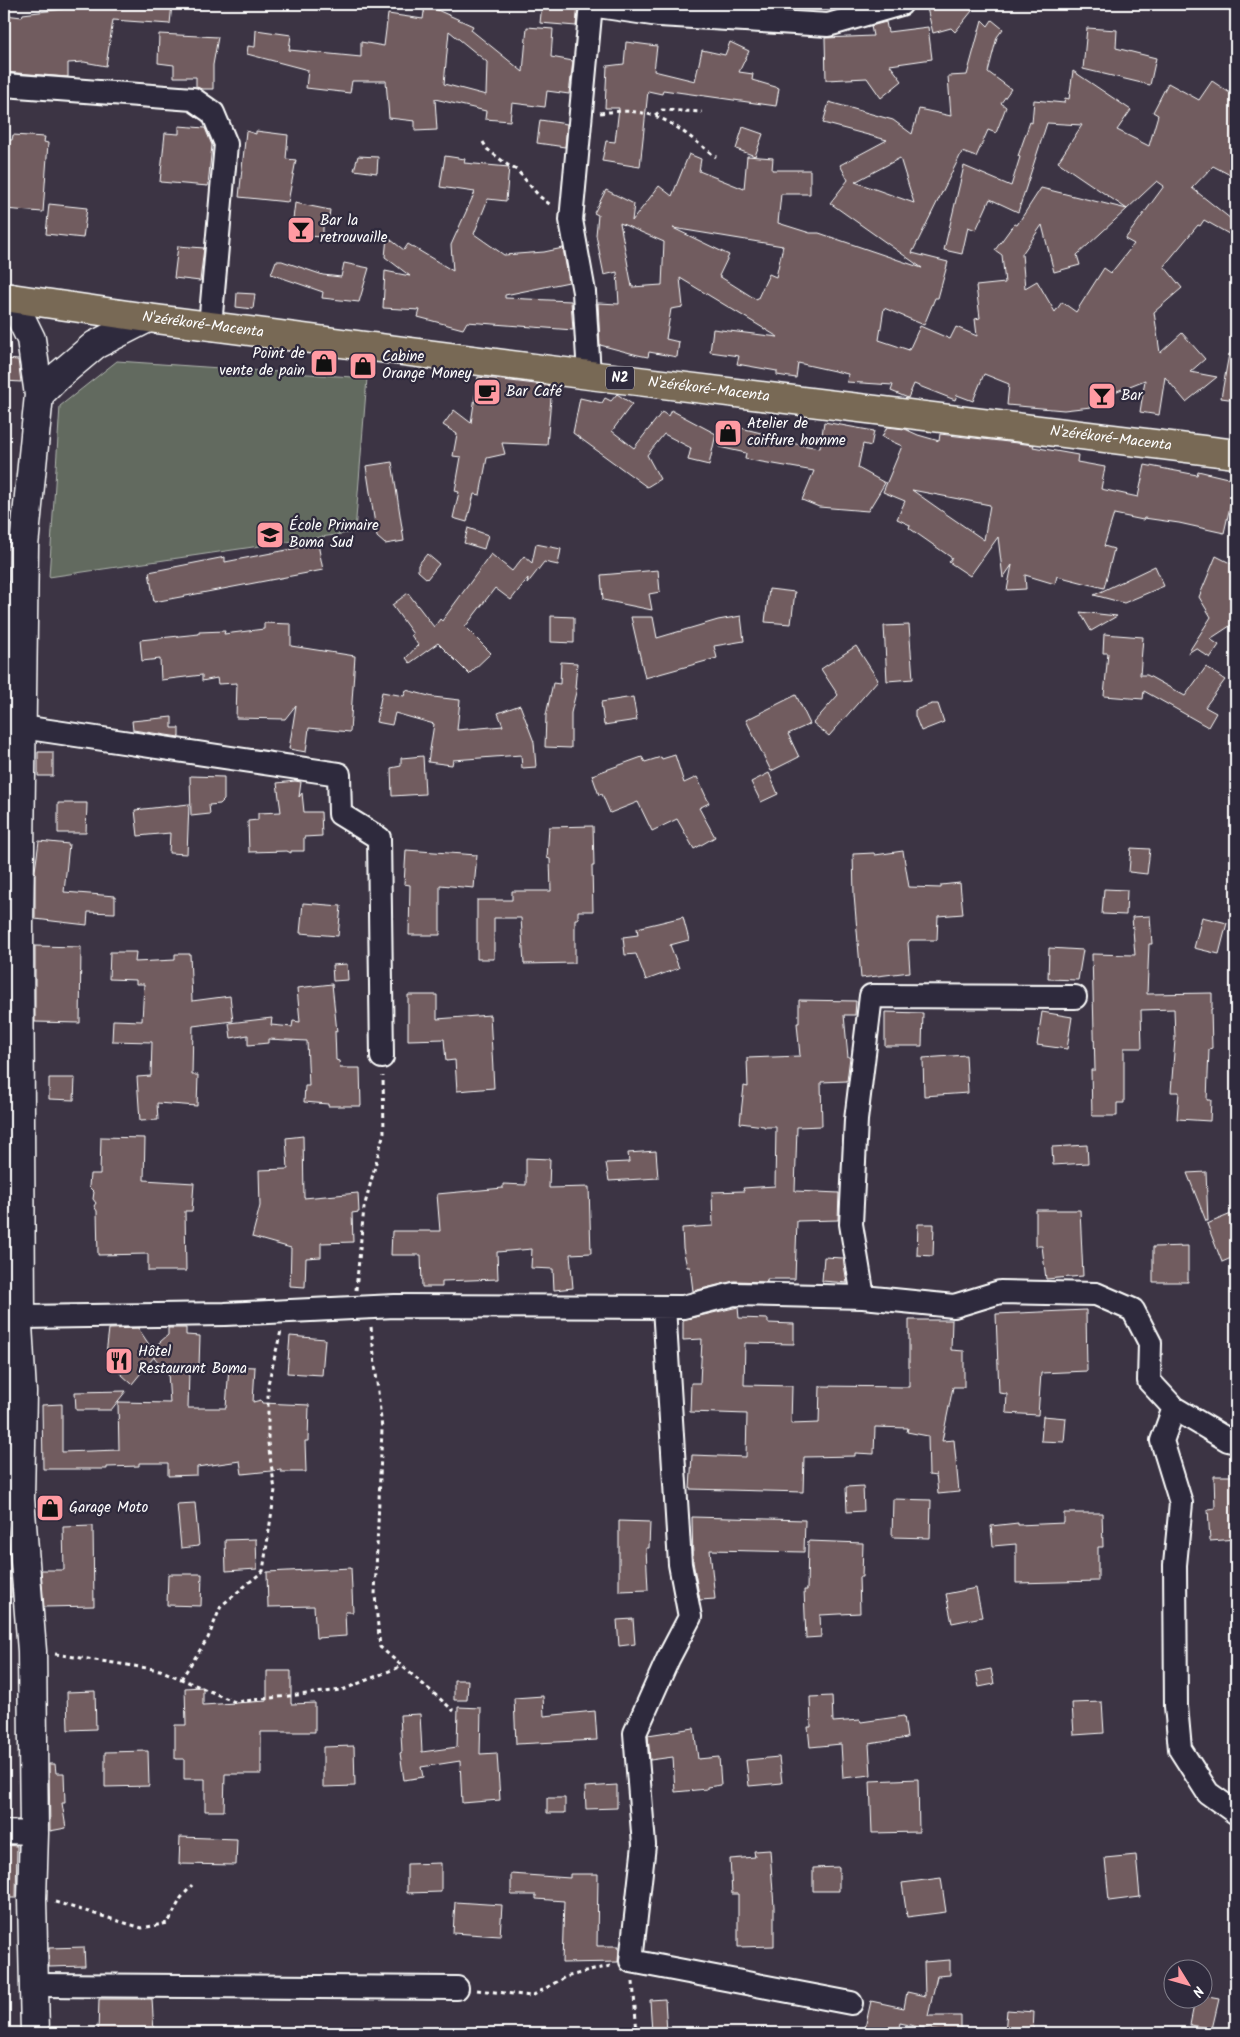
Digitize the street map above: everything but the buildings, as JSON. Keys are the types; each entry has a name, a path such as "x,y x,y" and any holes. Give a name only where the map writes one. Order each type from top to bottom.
{"highway":[{"name":"N'zérékoré-Macenta","path":"7,297 210,326 1236,454"}],"street":[{"path":"589,374 584,292 571,220 591,4 659,15 828,25 901,4"},
{"path":"4,85 193,100 214,113 226,144 210,326"},
{"path":"7,297 31,339 39,395 24,546 22,727 11,925 21,1317 18,1325 22,1392 20,1499 32,1651 34,1833 32,1899 35,2033"},
{"path":"39,395 57,376 95,345 148,318"},
{"path":"22,727 339,774 340,814 379,838 382,1057"},
{"path":"863,1297 851,1224 856,1120 871,996 1076,997"},
{"path":"21,1317 225,1314 362,1307 683,1307 734,1294 863,1297 954,1306 1000,1292 1096,1294 1133,1310 1150,1343 1148,1381 1174,1408 1228,1440 1236,1442"},
{"path":"664,1307 680,1564 690,1617 668,1659 635,1733 644,1845 631,1961 851,2003"},
{"path":"1174,1408 1162,1441 1181,1503 1175,1565 1176,1706 1180,1750 1208,1793 1236,1813"},
{"path":"4,1832 34,1833"},
{"path":"35,1985 457,1988"}],"path":[{"path":"583,95 594,114 613,111 655,115 688,134 716,157"},
{"path":"655,115 662,110 702,112"},
{"path":"483,142 487,149 517,170 539,196 571,220"},
{"path":"382,1057 384,1132 364,1208 362,1307 382,1429 375,1595 380,1647 454,1711"},
{"path":"181,1679 208,1638 221,1606 263,1571 275,1490 268,1443 268,1384 285,1311"},
{"path":"32,1651 160,1670 235,1702 342,1690 402,1666"},
{"path":"32,1899 57,1902 142,1928 168,1923 181,1898 192,1885"},
{"path":"457,1988 532,1996 565,1977 631,1961 637,2033"}],"green space":[{"path":"117,361 367,378 355,532 49,577 60,406"}],"place":[{"name":"Bar la retrouvaille","path":"301,230"},
{"name":"Point de vente de pain","path":"324,363"},
{"name":"Cabine Orange Money","path":"363,366"},
{"name":"Bar Café","path":"487,392"},
{"name":"Bar","path":"1102,396"},
{"name":"Atelier de coiffure homme","path":"728,433"},
{"name":"École Primaire Boma Sud","path":"270,535"},
{"name":"Hôtel Restaurant Boma","path":"119,1361"},
{"name":"Garage Moto","path":"50,1508"}]}
